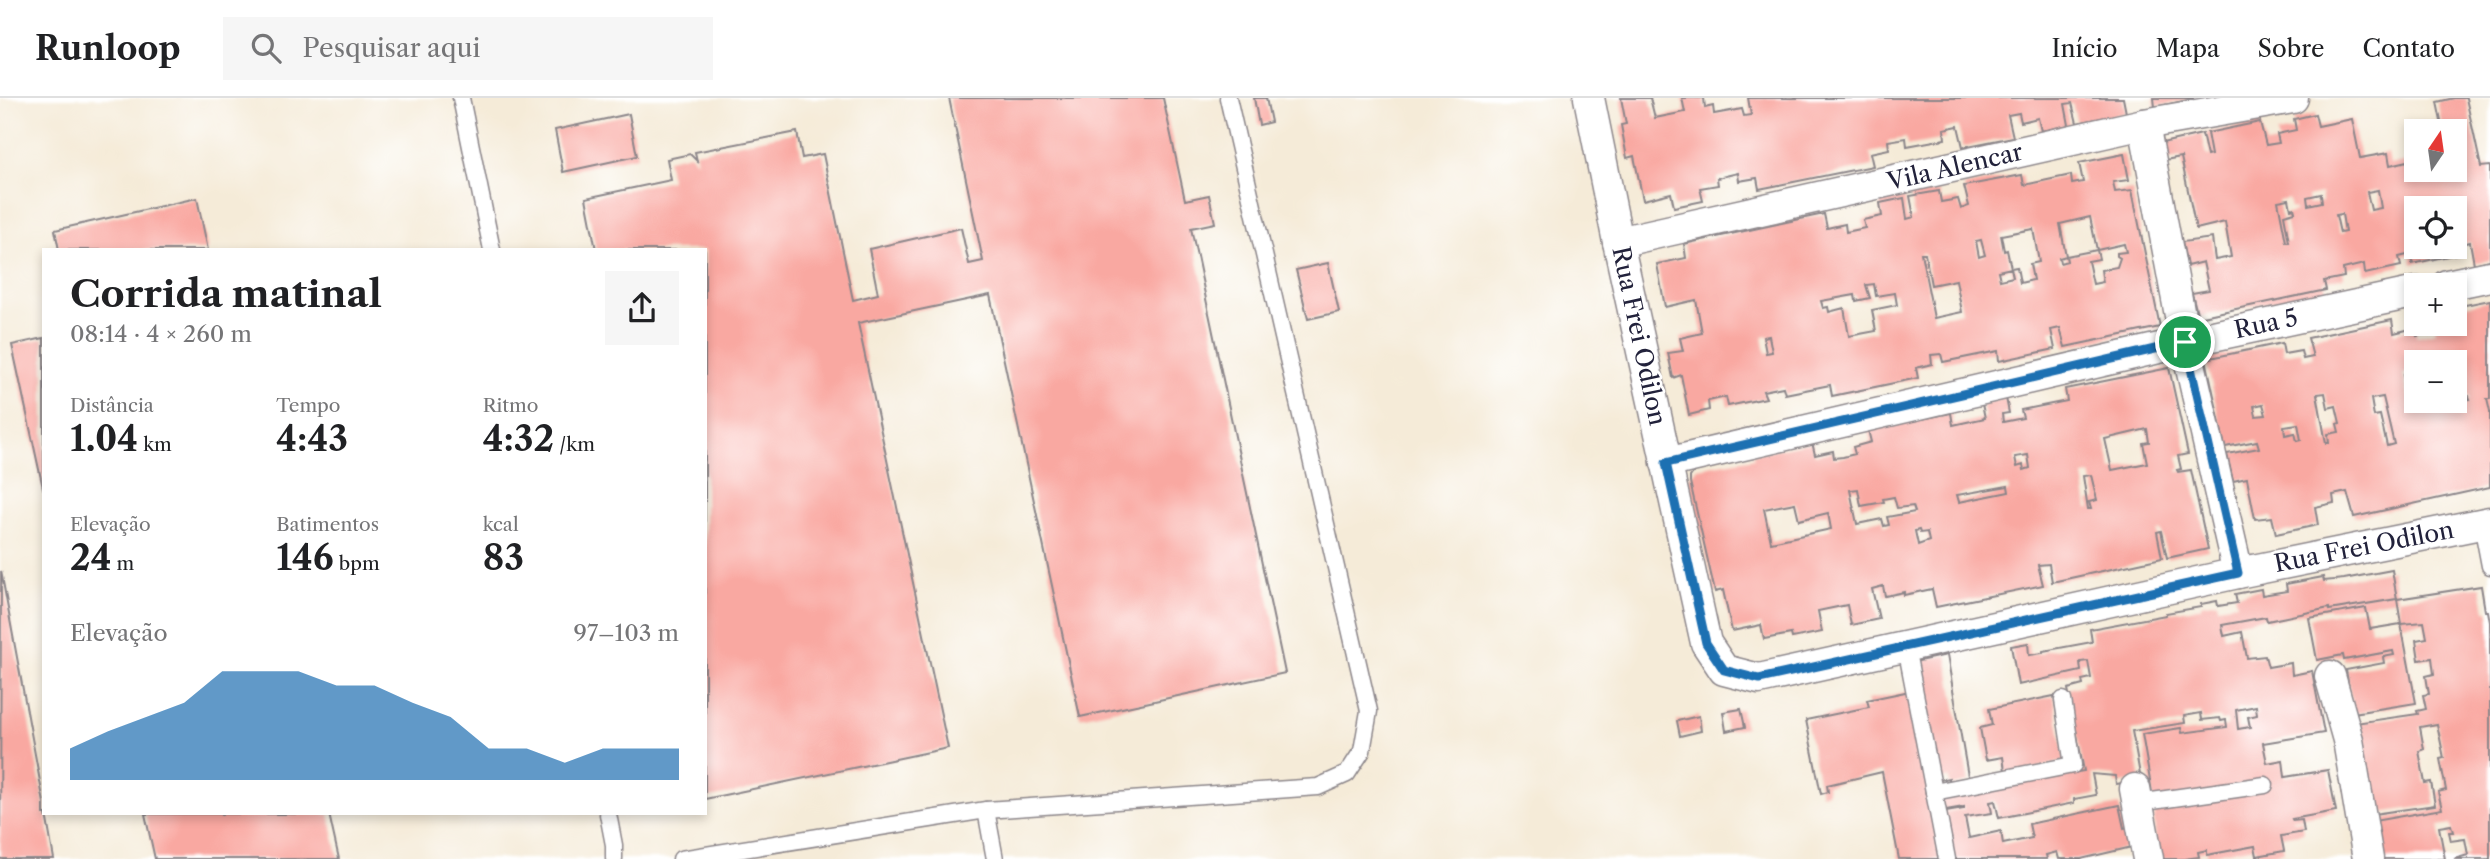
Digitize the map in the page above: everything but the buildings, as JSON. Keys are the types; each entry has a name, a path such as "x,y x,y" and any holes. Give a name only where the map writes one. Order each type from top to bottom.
{"street":[{"name":"Rua Frei Odilon","path":"1590,98 1618,242 1706,643 1724,670 1759,679 2238,573 2486,523"},
{"name":"Vila Alencar","path":"1618,242 2144,124 2293,98"},
{"path":"2144,124 2185,342 2238,573"},
{"path":"2467,281 2490,276"},
{"name":"Rua 5","path":"1666,463 2185,342 2404,295"},
{"path":"2330,676 2348,740 2368,859"},
{"path":"2137,796 2148,859"}],"lane":[{"path":"461,98 492,248"},
{"path":"681,859 986,810 1318,787 1347,774 1362,751 1369,712 1228,98"},
{"path":"2486,523 2490,566"},
{"path":"1906,646 1947,859"},
{"path":"1934,792 2073,765 2063,700"},
{"path":"2137,796 2265,785"},
{"path":"986,810 995,859"},
{"path":"608,815 614,859"}],"route":[{"path":"2185,342 2238,573 1759,679 1724,670 1706,643 1666,463 2185,342"}]}
